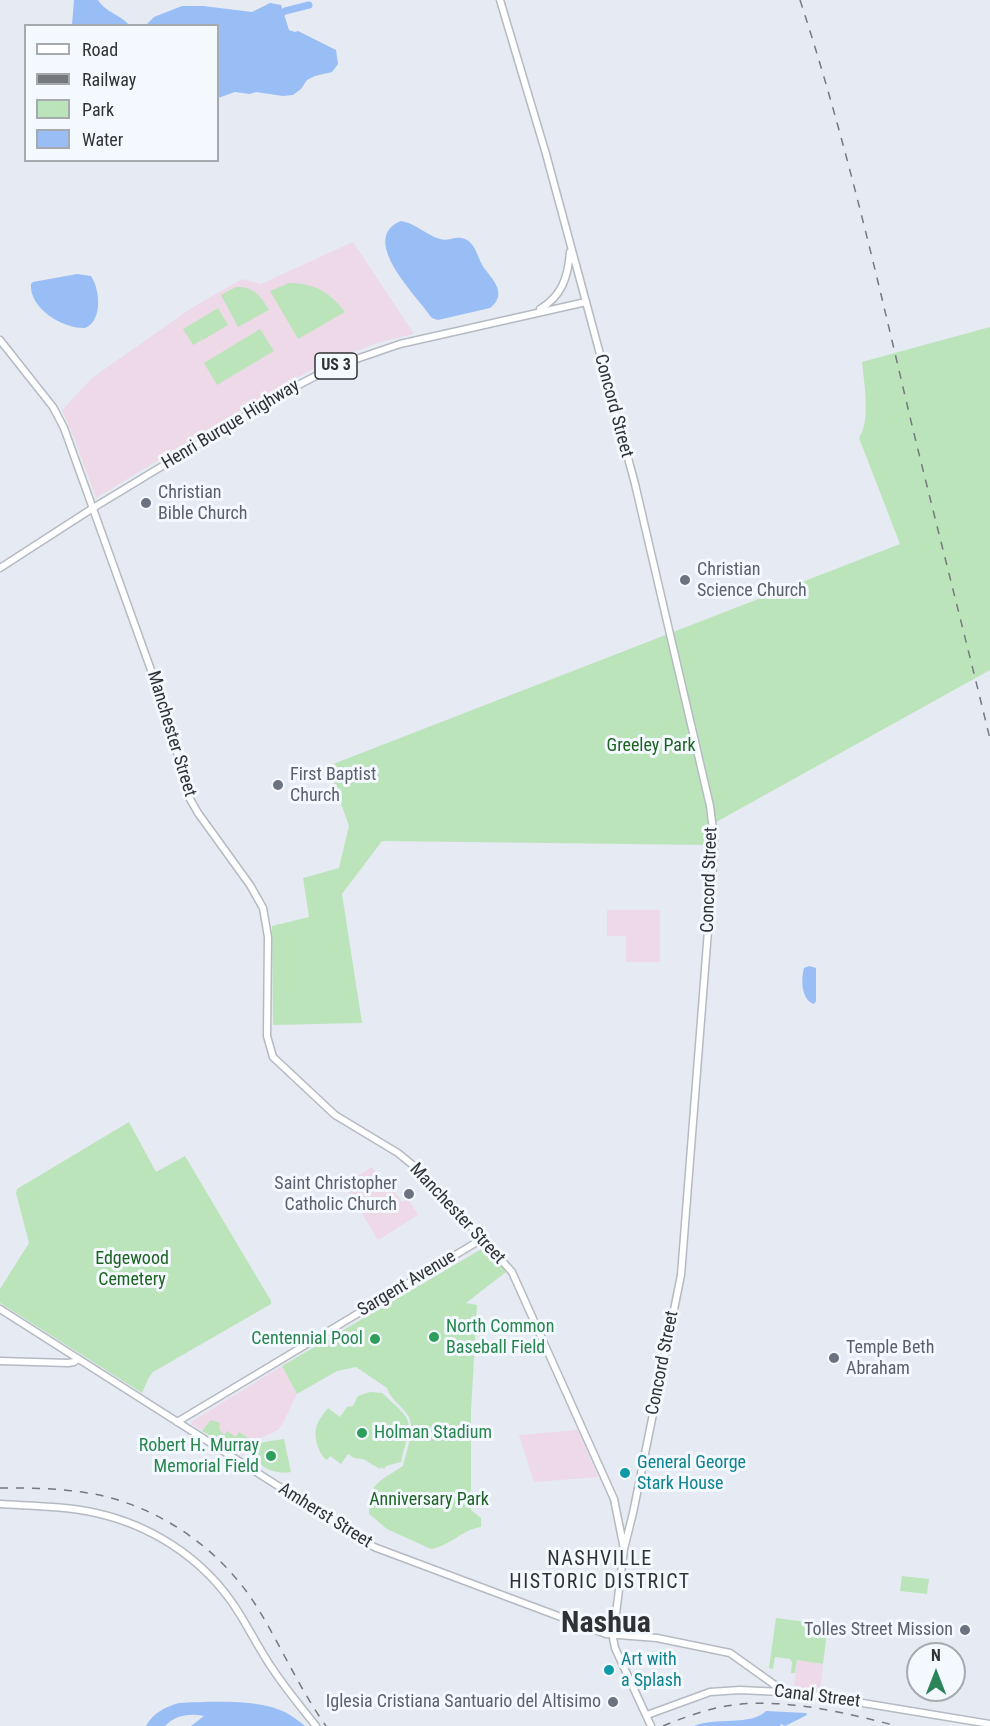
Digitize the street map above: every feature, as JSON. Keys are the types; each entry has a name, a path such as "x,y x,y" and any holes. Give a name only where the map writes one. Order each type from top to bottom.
{"main road":[{"name":"Concord Street","path":"500,0 546,154 635,484 710,806 714,838 714,867 681,1275 624,1549 613,1636"},
{"path":"534,313 552,300 561,289 568,270 570,246"},
{"name":"Henri Burque Highway","path":"0,568 93,508 283,393 333,367 400,344 586,302"},
{"name":"Manchester Street","path":"0,340 59,418 165,709 190,798 198,813 250,885 263,908 268,937 267,1036 273,1057 334,1115 392,1149 425,1175 506,1265 516,1280 614,1499 624,1549"},
{"name":"Sargent Avenue","path":"177,1422 482,1239"},
{"name":"Amherst Street","path":"0,1309 374,1547 613,1636 645,1637 730,1653 776,1685 781,1691"},
{"path":"0,1362 69,1363 78,1359"},
{"path":"0,1504 99,1513 143,1528 177,1548 204,1570 230,1599 273,1670 316,1726"},
{"path":"613,1636 615,1648 651,1726"},
{"name":"Canal Street","path":"647,1715 717,1690 781,1691 806,1693 990,1724"}],"shaded area":[{"path":"353,242 414,334 380,342 329,361 277,388 96,498 62,410 92,378 190,309 242,279 261,284"},
{"path":"607,910 660,910 660,962 626,962 626,936 607,936"},
{"path":"372,1167 380,1180 384,1178 402,1202 408,1199 418,1215 378,1240 344,1184"},
{"path":"282,1366 297,1394 278,1430 250,1443 243,1456 191,1424 191,1422"},
{"path":"578,1430 598,1477 534,1482 519,1435"},
{"path":"797,1660 823,1664 820,1692 794,1688"}],"green space":[{"path":"289,283 298,283 321,290 345,312 298,339 270,291"},
{"path":"236,287 252,290 263,300 269,310 238,327 221,295"},
{"path":"218,308 228,325 203,340 199,334 202,340 193,345 183,329"},
{"name":"Greeley Park","path":"990,327 990,670 709,826 710,845 382,841 342,894 362,1023 273,1025 272,926 309,917 303,878 339,868 349,826 328,766 900,544 859,438 866,412 862,362"},
{"path":"260,329 274,351 217,385 204,363"},
{"name":"Edgewood Cemetery","path":"129,1122 156,1172 185,1156 271,1301 271,1304 153,1372 142,1393 0,1303 0,1289 29,1243 16,1193 17,1189"},
{"name":"Anniversary Park","path":"485,1247 506,1272 466,1303 477,1305 471,1411 471,1510 481,1518 481,1527 474,1528 444,1545 431,1549 387,1529 369,1514 373,1489 403,1466 411,1432 410,1419 387,1388 356,1367 337,1371 297,1394 282,1366"},
{"name":"Holman Stadium","path":"370,1392 382,1393 406,1417 409,1429 401,1462 380,1469 363,1459 354,1458 348,1454 341,1464 330,1456 327,1460 321,1453 316,1439 316,1429 320,1418 328,1408 340,1417 347,1407 353,1406 358,1396"},
{"path":"211,1420 220,1423 219,1429 224,1435 227,1431 236,1437 239,1432 250,1439 241,1453 202,1431"},
{"name":"Robert H. Murray Memorial Field","path":"284,1439 291,1472 270,1470 256,1458 251,1444"},
{"path":"902,1576 929,1579 927,1594 900,1591"},
{"path":"776,1618 828,1625 823,1664 797,1660 795,1673 791,1673 790,1659 775,1657 773,1669 769,1668"}],"water":[{"path":"74,0 98,0 105,8 128,24 72,24"},
{"path":"270,3 281,5 289,30 298,31 336,50 338,64 332,72 307,80 293,95 235,92 219,98 219,24 147,24 154,17 182,6 252,12"},
{"path":"401,221 440,239 463,238 470,242 497,287 498,298 495,303 490,308 438,320 432,318 404,283 388,254 385,241 389,229"},
{"path":"77,274 91,276 98,296 95,319 85,328 67,325 49,316 36,302 32,293 31,284 33,282"},
{"path":"809,966 816,968 816,1001 814,1004 804,994 803,989 804,968"},
{"path":"179,1703 251,1703 279,1710 305,1726 191,1726 204,1716 193,1715 178,1717 165,1726 146,1726 160,1711"},
{"path":"766,1711 806,1713 807,1715 785,1726 781,1724 780,1726 694,1726 702,1723 752,1718"}],"waterway":[{"path":"278,16 285,11 309,5"}],"railway":[{"path":"800,0 832,103 860,207 990,739"},
{"path":"0,1488 62,1490 108,1497 159,1517 204,1546 224,1565 257,1607 307,1697 326,1726"},
{"path":"663,1726 715,1708 753,1703 816,1708 897,1726"}],"place":[{"name":"Christian Bible Church","path":"146,503"},
{"name":"Christian Science Church","path":"685,580"},
{"name":"First Baptist Church","path":"278,785"},
{"name":"Saint Christopher Catholic Church","path":"409,1194"},
{"name":"North Common Baseball Field","path":"434,1337"},
{"name":"Centennial Pool","path":"375,1339"},
{"name":"Temple Beth Abraham","path":"834,1358"},
{"name":"Holman Stadium","path":"362,1433"},
{"name":"Robert H. Murray Memorial Field","path":"271,1456"},
{"name":"General George Stark House","path":"625,1473"},
{"name":"Tolles Street Mission","path":"965,1630"},
{"name":"Art with a Splash","path":"609,1670"},
{"name":"Iglesia Cristiana Santuario del Altisimo","path":"613,1702"}],"district":[{"name":"NASHVILLE HISTORIC DISTRICT","path":"600,1572"},
{"name":"Nashua","path":"606,1624"}]}
